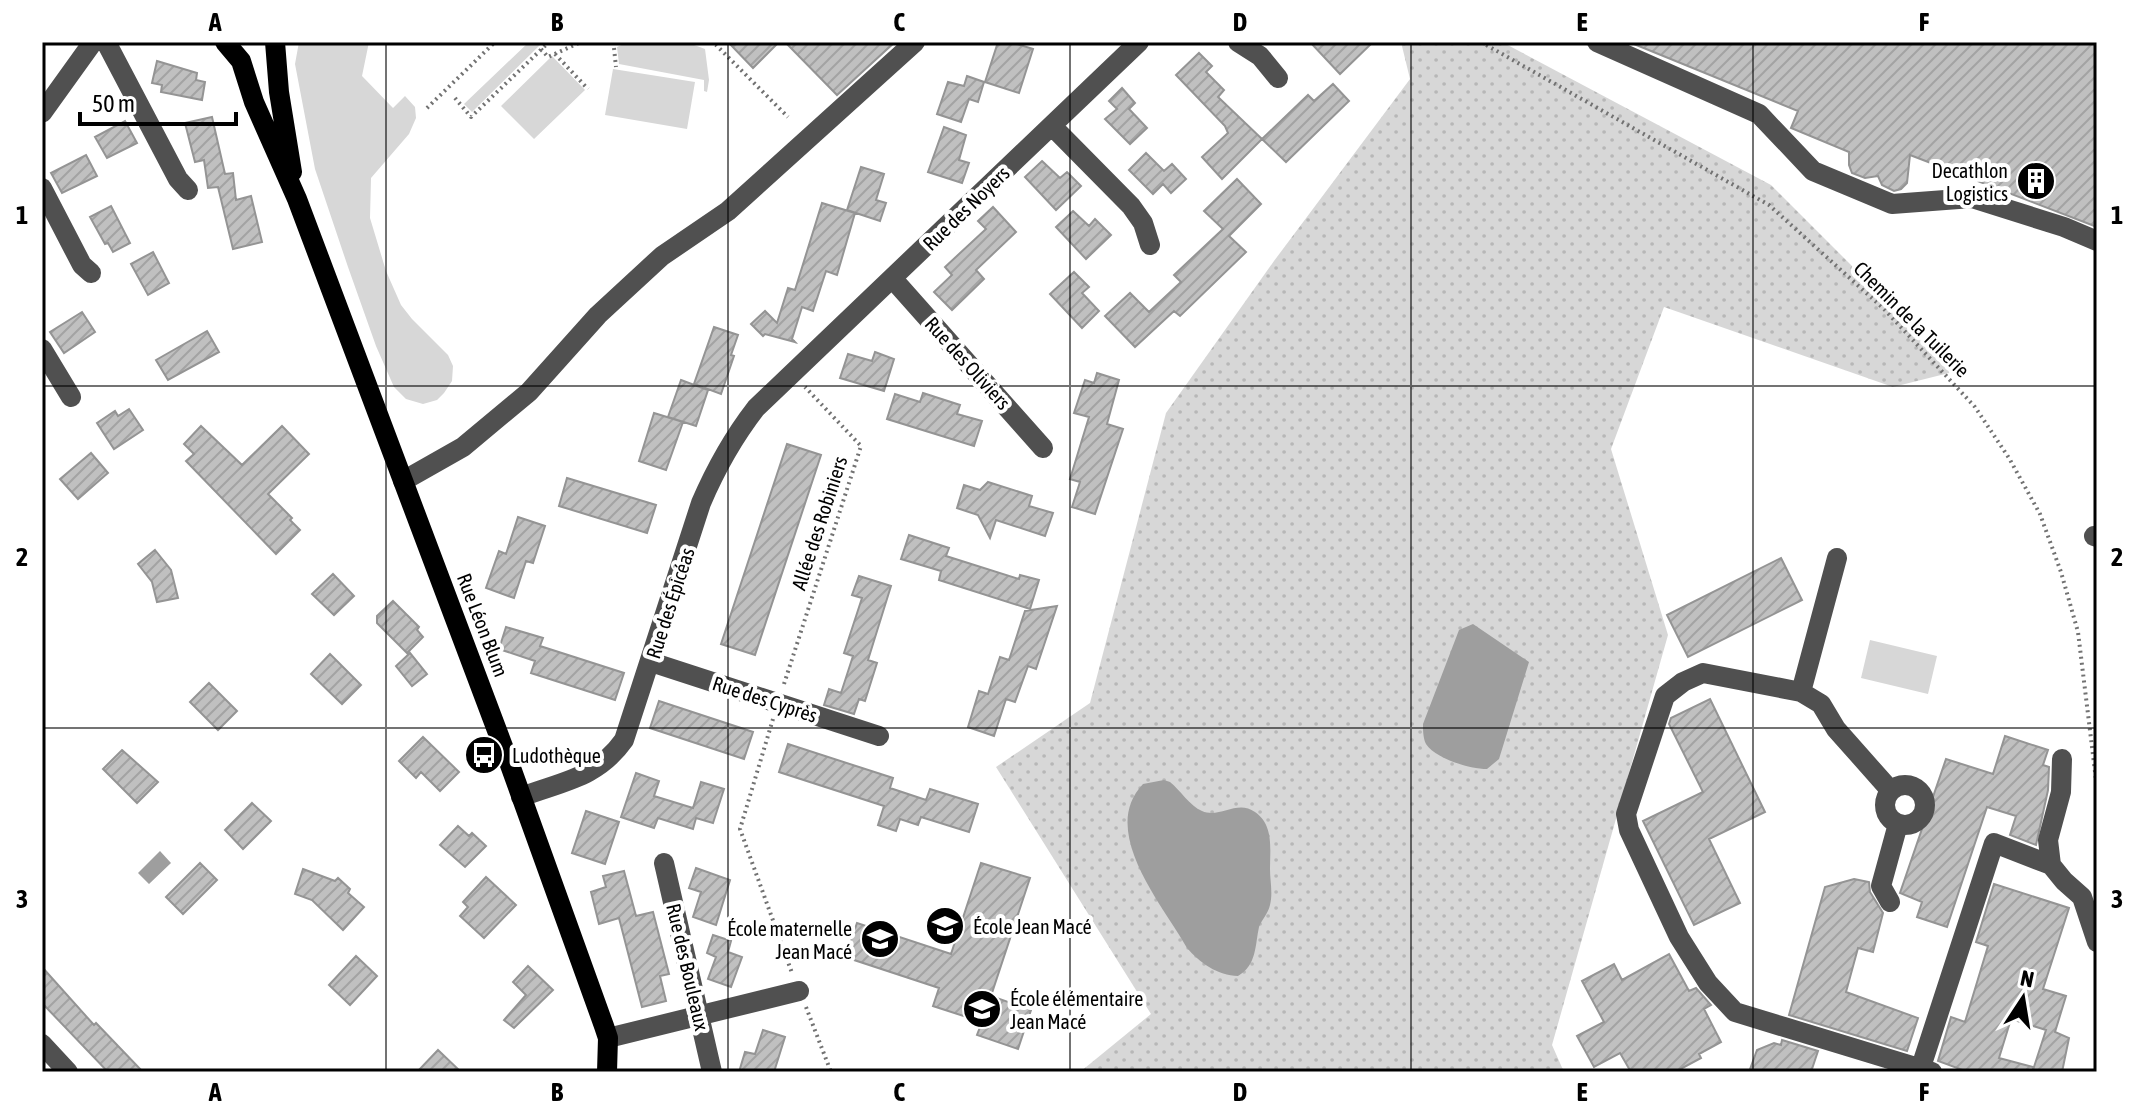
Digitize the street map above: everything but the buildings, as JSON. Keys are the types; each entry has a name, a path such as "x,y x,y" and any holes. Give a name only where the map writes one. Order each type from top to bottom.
{"main road":[{"name":"Rue Léon Blum","path":"225,42 241,61 254,102 297,199 587,974 608,1038 607,1072"},
{"name":"Rue Léon Blum","path":"275,42 279,92 297,199"}],"street":[{"path":"42,113 93,42"},
{"path":"106,42 178,179 188,190"},
{"path":"403,481 463,447 529,392 598,315 662,256 728,211 915,42"},
{"name":"Rue des Noyers","path":"793,374 1139,42"},
{"path":"1238,42 1260,56 1278,78"},
{"path":"1597,42 1759,114 1813,171 1892,204 1972,198 2064,227 2097,241"},
{"path":"1052,126 1131,206 1143,223 1150,245"},
{"path":"42,188 82,265 91,273"},
{"name":"Rue des Oliviers","path":"892,278 1043,448"},
{"path":"42,349 71,397"},
{"name":"Rue des Épicéas","path":"521,797 595,770 611,758 624,740 701,503 716,466 756,408 793,374"},
{"path":"1801,692 1837,558"},
{"name":"Rue des Cyprès","path":"651,662 879,736"},
{"path":"1891,791 1836,729 1821,704 1801,692 1703,673 1683,682 1665,696 1626,814 1629,830 1679,937 1708,983 1735,1012 1926,1070 1994,843 2051,865 2082,897 2097,942"},
{"path":"2051,865 2048,840 2061,792 2062,759"},
{"path":"1905,785 1913,786 1924,797 1926,805 1920,819 1906,826 1898,824 1886,813 1886,798 1891,791 1905,785"},
{"path":"1890,902 1881,886 1898,824"},
{"name":"Rue des Bouleaux","path":"664,863 712,1072"},
{"path":"608,1038 799,991"},
{"path":"42,1044 68,1072"}],"path":[{"path":"427,108 495,42"},
{"path":"541,49 548,57 581,42"},
{"path":"710,42 788,117"},
{"name":"Chemin de la Tuilerie","path":"1481,42 1769,205 1884,309 1975,407 2009,458 2040,514 2061,572 2078,632 2097,788"},
{"path":"455,98 471,117 547,43"},
{"path":"614,48 616,67"},
{"path":"555,54 588,89"},
{"name":"Allée des Robiniers","path":"778,704 861,446 793,374"},
{"path":"778,704 740,829 831,1072"}],"shaded area":[{"path":"299,42 369,42 362,76 393,108 405,96 415,107 416,118 409,134 371,178 370,218 386,271 401,305 448,355 453,366 452,381 437,400 423,404 406,399 394,387 376,346 315,169 295,64"},
{"path":"529,42 540,45 472,112 464,104"},
{"path":"628,42 686,42 705,49 709,80 707,92 704,91 704,80 619,64 617,47"},
{"path":"1401,42 1502,42 1771,185 1957,371 1893,387 1664,307 1611,449 1668,635 1552,1045 1564,1072 1080,1072 1151,1014 996,767 1090,703 1166,413 1274,261 1410,79"},
{"path":"552,56 585,90 534,139 501,106"},
{"path":"613,69 695,82 687,129 605,115"},
{"path":"1473,624 1529,662 1499,759 1487,769 1445,759 1426,744 1423,734 1423,724 1459,630"},
{"path":"1870,640 1937,656 1928,694 1861,678"},
{"path":"1164,780 1202,811 1215,813 1242,807 1261,817 1268,830 1270,905 1259,927 1252,960 1238,976 1223,974 1210,967 1187,948 1139,868 1128,823 1131,803 1143,784"},
{"path":"160,851 171,863 149,884 138,873"}],"place":[{"name":"Decathlon Logistics","path":"2036,181"},
{"name":"Ludothèque","path":"484,755"},
{"name":"École Jean Macé","path":"945,926"},
{"name":"École maternelle Jean Macé","path":"880,939"},
{"name":"École élémentaire Jean Macé","path":"982,1009"}]}
